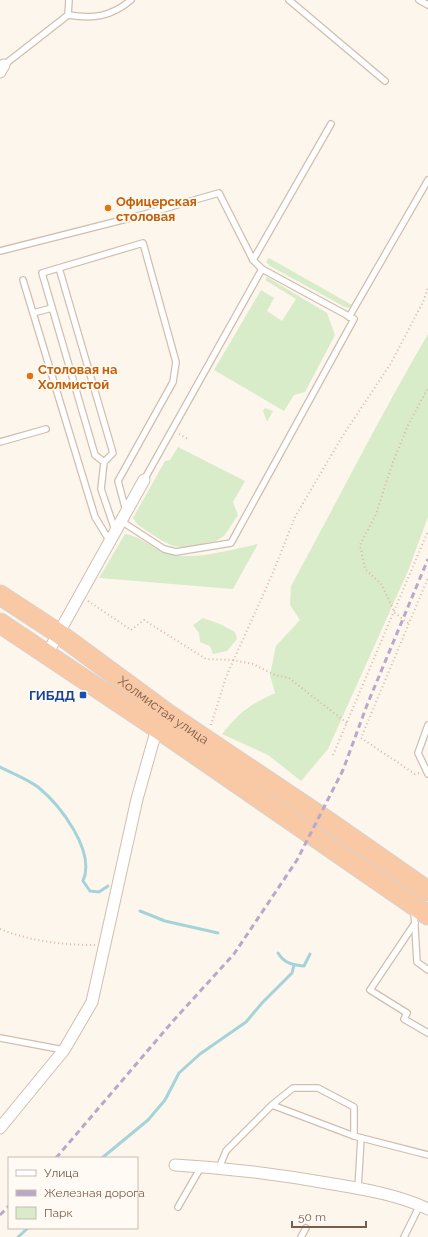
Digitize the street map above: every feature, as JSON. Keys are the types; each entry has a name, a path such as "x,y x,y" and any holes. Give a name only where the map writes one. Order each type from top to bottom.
{"highway":[{"name":"Холмистая улица","path":"0,594 58,632 207,740 428,891"},
{"name":"Холмистая улица","path":"0,623 157,728 320,840 419,914"}],"street":[{"path":"47,654 144,480"},
{"path":"0,1128 64,1050 92,1002 106,945 137,799 157,728"},
{"path":"175,1165 201,1166 289,1176 358,1188 424,1207"}],"lane":[{"path":"68,15 69,0"},
{"path":"2,68 68,15 88,18 100,16 120,10 131,0"},
{"path":"289,0 385,81"},
{"path":"419,0 428,5"},
{"path":"253,260 331,124"},
{"path":"349,317 428,180"},
{"path":"0,251 142,215 219,193 253,260 262,269 354,319 231,543 176,552 164,549 123,516 118,481 173,382 176,362 143,243 42,273 95,456 104,462"},
{"path":"59,268 113,453 104,462 101,488 112,535"},
{"path":"144,480 262,269"},
{"path":"23,280 95,517 112,535"},
{"path":"33,313 52,308"},
{"path":"0,442 46,429"},
{"path":"427,772 418,753 428,725"},
{"path":"419,914 417,962 428,970"},
{"path":"419,914 370,990 407,1013 404,1019 428,1033"},
{"path":"0,1038 64,1050"},
{"path":"219,1168 226,1150 272,1105 293,1088 318,1088 354,1107 354,1136"},
{"path":"272,1105 354,1136 428,1155"},
{"path":"358,1188 361,1138"},
{"path":"178,1206 201,1166"},
{"path":"404,1237 424,1207"},
{"path":"301,1237 306,1228"}],"path":[{"path":"207,740 226,677 272,575 295,517 342,437 391,363 424,300 428,287"},
{"path":"408,623 395,613 382,585 365,569 360,545 376,514 393,462 408,425 428,388"},
{"path":"333,755 395,613 428,531"},
{"path":"427,772 415,774 361,738 428,578"},
{"path":"79,595 131,630 144,620 206,659 233,660 253,664 275,675 289,678 347,723"},
{"path":"0,929 20,937 68,945 106,945"}],"green space":[{"path":"269,258 352,305 348,308 343,306 270,266 266,262"},
{"path":"267,277 327,313 335,335 305,392 294,395 284,411 214,370 261,290 274,298 267,311 282,321 296,299 265,280"},
{"path":"428,334 428,517 408,571 328,749 301,781 268,755 222,734 234,720 246,710 275,693 270,675 276,646 300,620 290,605 291,586"},
{"path":"265,408 273,411 267,422 263,411"},
{"path":"178,447 245,481 233,502 238,515 224,536 216,541 185,548 173,546 138,525 133,518 165,461 170,460"},
{"path":"125,534 136,537 156,549 167,553 188,556 212,554 258,544 233,589 99,578"},
{"path":"203,618 220,624 235,632 237,639 227,651 213,654 210,646 200,642 199,633 193,625"}],"waterway":[{"path":"0,767 38,787 47,795 65,817 74,830 85,856 86,869 83,881 90,891 99,892 108,886"},
{"path":"140,911 165,921 218,933"},
{"path":"278,953 289,963 304,966 310,954"},
{"path":"103,1157 148,1120 165,1100 179,1073 200,1054 246,1022 262,1003 292,973 294,965"},
{"path":"18,1237 27,1229"}],"railway":[{"path":"57,1157 173,1021 234,954 297,860 343,770 367,705 428,559"},
{"path":"0,1215 8,1207"}],"place":[{"name":"Офицерская столовая","path":"108,208"},
{"name":"Столовая на Холмистой","path":"30,376"},
{"name":"ГИБДД","path":"83,695"}]}
